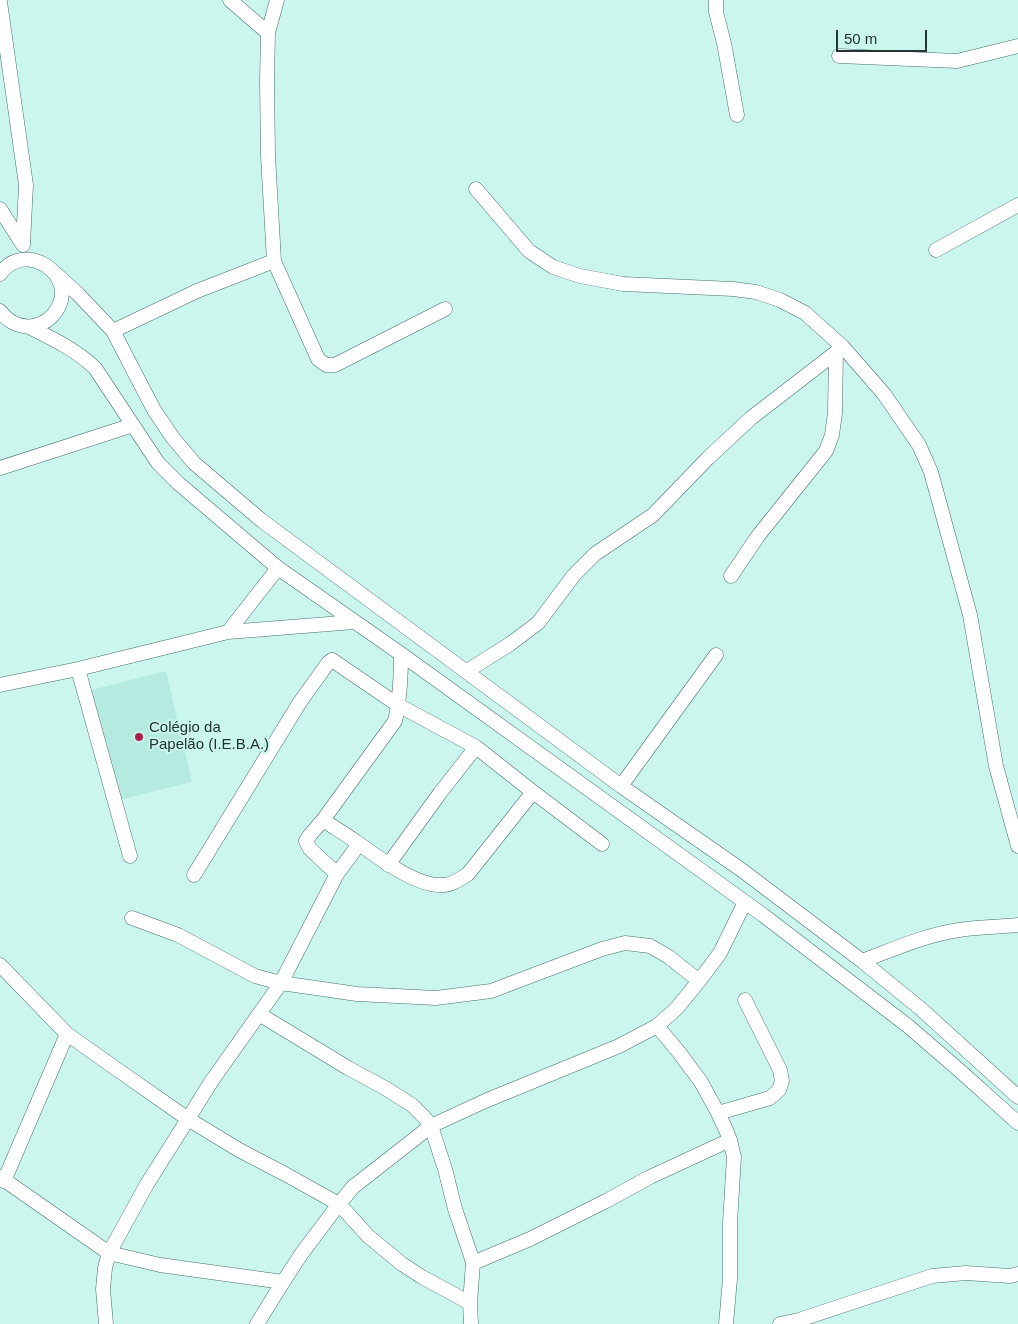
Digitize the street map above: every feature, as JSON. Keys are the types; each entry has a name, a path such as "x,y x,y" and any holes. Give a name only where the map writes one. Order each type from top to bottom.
{"street":[{"path":"230,0 268,33"},
{"path":"277,0 268,33 268,156 274,261 318,359 326,365 335,365 444,309"},
{"path":"716,0 716,12 724,43 737,115"},
{"path":"0,2 26,185 23,244"},
{"path":"840,56 957,61 1018,46"},
{"path":"476,189 529,251 553,266 580,276 623,284 733,289 756,292 780,300 805,313 884,394 918,445 931,472 970,615 996,766 1018,846"},
{"path":"936,250 1018,205"},
{"path":"0,209 33,260"},
{"path":"0,274 7,266 26,259 46,265 78,294 113,331 154,410 173,438 194,463 261,520 621,786 742,871 862,961 921,1009 1018,1098"},
{"path":"113,331 197,291 274,261"},
{"path":"0,311 4,317 13,323 29,326 38,325 46,321 53,316 61,300 62,291 56,274"},
{"path":"29,326 63,344 83,357 95,368 158,464 278,568 401,654 745,902 908,1026 1018,1123"},
{"path":"731,576 758,536 826,451 832,435 840,349"},
{"path":"467,671 510,644 538,623 574,575 596,554 653,515 708,458 751,418 840,349"},
{"path":"0,468 133,425"},
{"path":"228,632 278,568"},
{"path":"0,685 78,669 228,632 354,622"},
{"path":"337,874 310,849 306,841 395,721 401,681 401,654"},
{"path":"621,786 716,655"},
{"path":"194,875 300,702 330,661 334,660 398,705 476,747 602,844"},
{"path":"78,669 130,856"},
{"path":"388,865 476,747"},
{"path":"323,820 388,865 430,884 444,885 456,882 468,874 533,792"},
{"path":"106,1324 104,1289 105,1268 109,1253 147,1184 188,1118 281,983 337,874 359,844"},
{"path":"257,1324 283,1282 353,1187 431,1126 485,1101 619,1046 658,1026 677,1008 720,954 745,902"},
{"path":"132,918 178,934 255,976 281,983 357,994 436,998 491,991 602,949 625,943 650,946 669,957 699,981"},
{"path":"862,961 909,942 933,935 960,930 1018,926"},
{"path":"0,965 67,1034 188,1118 239,1150 339,1204 368,1236 402,1264 470,1303"},
{"path":"718,1112 770,1098 779,1090 782,1081 780,1070 745,1000"},
{"path":"259,1014 299,1040 412,1105 431,1126 472,1263 471,1324"},
{"path":"658,1026 701,1082 718,1112 730,1140 734,1157 730,1280 726,1324"},
{"path":"67,1034 2,1179 109,1253 160,1265 283,1282"},
{"path":"472,1263 530,1239 650,1177 730,1140"},
{"path":"780,1324 799,1320 932,1276 966,1273 1010,1276 1018,1274"}],"shaded area":[{"name":"Colégio da Papelão (I.E.B.A.)","path":"166,671 192,782 115,801 84,692"}],"place":[{"name":"Colégio da Papelão (I.E.B.A.)","path":"139,737"}]}
